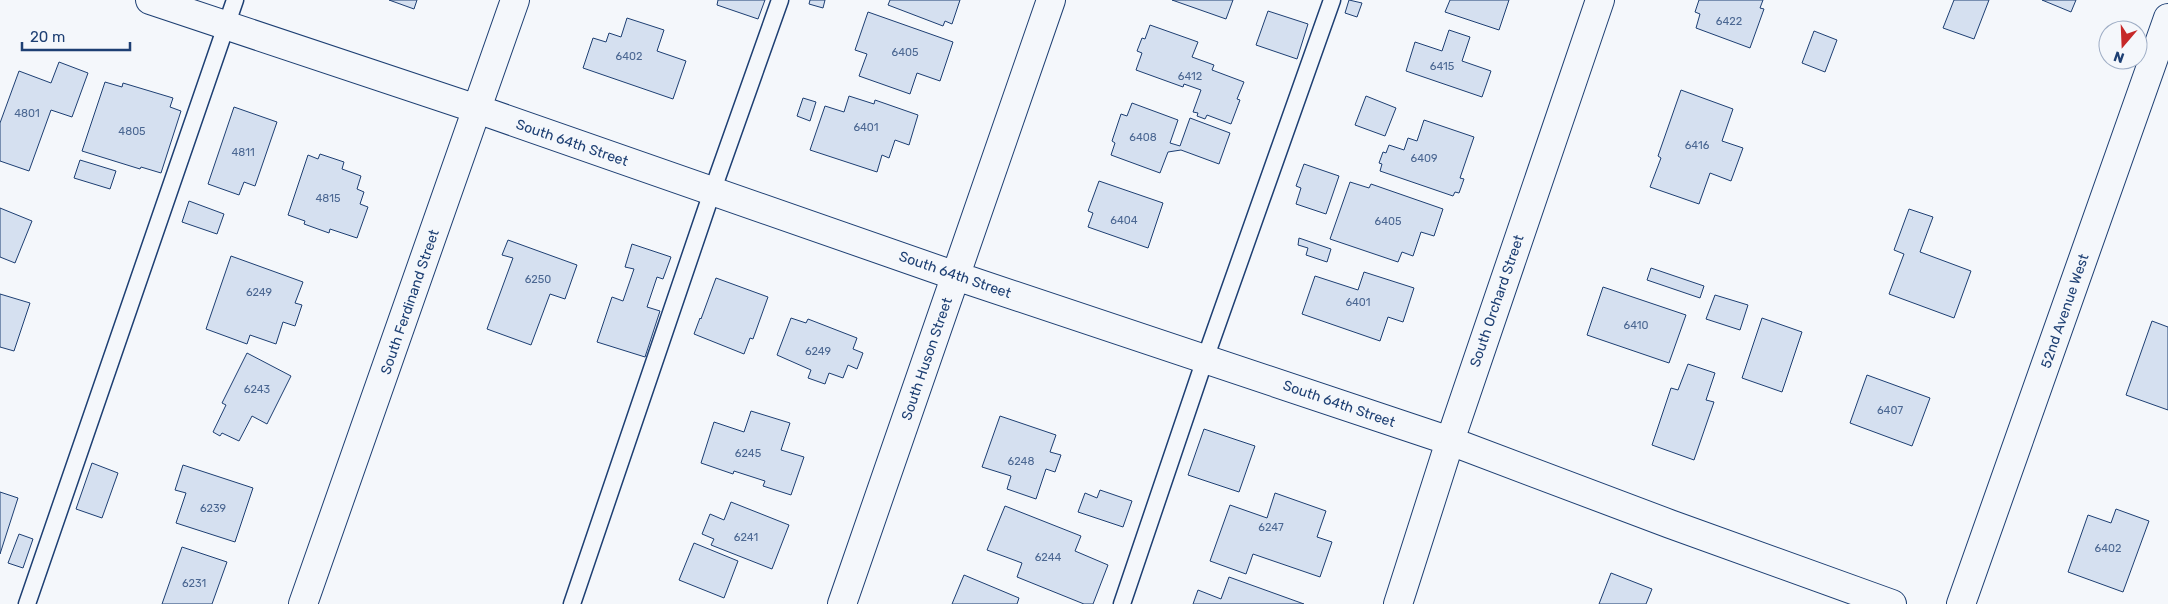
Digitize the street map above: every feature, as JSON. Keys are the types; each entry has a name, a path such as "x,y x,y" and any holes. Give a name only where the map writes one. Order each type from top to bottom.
{"street":[{"name":"South 64th Street","path":"150,0 477,110 956,276 1450,441 1892,604"},
{"name":"South Ferdinand Street","path":"303,604 515,0"},
{"name":"South Huson Street","path":"842,604 1051,0"},
{"name":"South Orchard Street","path":"1398,604 1450,441 1600,0"},
{"name":"52nd Avenue West","path":"1961,604 2168,18"}],"lane":[{"path":"28,604 236,0"},
{"path":"572,604 712,192 780,0"},
{"path":"1122,604 1205,359 1332,0"}],"building":[{"path":"389,0 417,0 414,9"},
{"path":"718,0 765,0 758,19 717,5"},
{"path":"810,0 825,0 823,8 809,4"},
{"path":"890,0 960,0 952,24 945,21 943,26 888,5"},
{"path":"1172,0 1233,0 1226,19"},
{"path":"1349,0 1362,3 1357,17 1345,13"},
{"path":"1450,0 1509,0 1499,30 1445,12"},
{"path":"1699,0 1763,0 1760,8 1764,9 1750,48 1696,28 1700,14 1695,12"},
{"path":"1954,0 1989,0 1974,39 1943,28"},
{"path":"2042,0 2076,0 2071,12"},
{"path":"1268,11 1308,24 1297,59 1256,45"},
{"path":"868,12 953,42 940,81 917,73 910,94 859,76 867,54 855,50"},
{"path":"627,18 664,30 657,51 686,61 673,99 583,68 593,38 606,42 609,33 621,37"},
{"path":"1150,25 1198,42 1192,57 1214,65 1212,70 1244,82 1237,99 1240,100 1231,124 1207,115 1205,119 1197,116 1198,113 1193,112 1201,90 1184,84 1183,87 1136,70 1142,53 1137,51 1142,38 1145,39"},
{"path":"1449,30 1470,37 1462,61 1491,71 1482,97 1406,71 1415,42 1442,51"},
{"path":"1814,31 1837,40 1825,72 1802,63"},
{"path":"59,62 88,73 72,117 51,110 29,171 0,161 0,123 19,71 51,83"},
{"path":"105,82 122,87 123,83 173,98 170,107 181,111 161,173 141,167 140,169 82,151"},
{"path":"1681,90 1733,109 1722,141 1743,148 1731,181 1710,173 1699,204 1650,187 1661,158 1658,156"},
{"path":"849,96 874,104 875,100 918,115 909,145 895,140 889,158 882,155 877,172 810,150 825,106 844,112"},
{"path":"1366,96 1396,108 1385,136 1355,125"},
{"path":"803,98 816,102 810,121 797,116"},
{"path":"1132,103 1178,120 1170,143 1180,146 1190,118 1230,133 1219,164 1181,150 1168,152 1160,173 1111,155 1115,143 1112,141 1121,114 1127,116"},
{"path":"234,107 277,122 255,186 244,182 239,195 208,184"},
{"path":"1424,120 1474,137 1460,178 1464,179 1459,193 1455,192 1453,196 1380,171 1382,164 1379,163 1383,152 1386,153 1389,145 1404,150 1408,138 1417,141"},
{"path":"320,154 344,162 342,169 361,176 357,189 364,192 360,204 368,207 357,238 330,229 329,233 304,224 305,221 288,215 308,155 318,159"},
{"path":"80,160 116,171 110,189 74,178"},
{"path":"1304,164 1339,176 1326,214 1296,204 1301,188 1296,186"},
{"path":"1099,181 1163,203 1148,248 1088,227 1093,213 1088,211"},
{"path":"1350,182 1369,188 1371,184 1443,209 1434,236 1421,232 1413,256 1402,252 1398,262 1330,239"},
{"path":"189,201 224,214 217,234 182,222"},
{"path":"0,208 32,221 15,263 0,257"},
{"path":"1909,209 1933,217 1920,252 1971,271 1954,318 1889,294 1904,254 1894,250"},
{"path":"1299,238 1331,249 1327,262 1306,255 1308,248 1298,245"},
{"path":"508,240 577,265 565,299 550,294 531,345 487,329 513,258 502,255"},
{"path":"632,244 671,257 663,279 657,277 647,307 660,311 645,357 597,342 612,297 623,301 634,269 625,267"},
{"path":"231,256 303,282 295,303 302,305 295,326 283,322 276,344 250,335 247,344 206,329"},
{"path":"1651,268 1704,286 1700,298 1647,280"},
{"path":"1364,272 1414,288 1403,322 1388,317 1380,341 1302,314 1315,276 1358,290"},
{"path":"716,278 768,297 753,339 750,338 744,354 694,334"},
{"path":"1603,287 1686,315 1669,363 1587,335"},
{"path":"0,294 30,303 14,351 0,347"},
{"path":"1715,295 1748,305 1740,330 1706,319"},
{"path":"791,318 806,323 808,319 857,338 853,349 863,353 857,369 848,365 843,378 829,373 825,384 808,378 811,370 777,355"},
{"path":"1762,318 1802,332 1782,392 1742,378"},
{"path":"2152,321 2168,327 2168,410 2126,395"},
{"path":"247,353 291,376 267,424 252,416 239,441 222,433 220,436 213,432 226,405 222,403"},
{"path":"1688,364 1715,373 1706,400 1714,402 1694,460 1652,445 1671,388 1678,390"},
{"path":"1867,375 1930,398 1912,446 1850,423"},
{"path":"751,411 790,423 781,450 804,457 791,495 763,486 765,481 734,471 733,474 701,463 714,422 744,432"},
{"path":"1000,416 1056,435 1050,452 1061,455 1055,472 1046,469 1036,499 1007,489 1011,476 982,467"},
{"path":"1204,429 1255,446 1239,492 1188,475"},
{"path":"92,463 118,473 102,518 76,509"},
{"path":"183,465 253,488 235,542 176,523 186,493 175,490"},
{"path":"1100,490 1132,501 1123,527 1078,512 1085,493 1097,498"},
{"path":"0,492 18,498 0,554"},
{"path":"1275,493 1326,511 1317,537 1332,542 1320,577 1253,554 1246,574 1210,561 1230,505 1267,518"},
{"path":"731,502 789,525 772,569 711,545 714,539 702,534 710,514 724,520"},
{"path":"1005,506 1081,536 1075,551 1108,565 1093,604 1084,604 1017,577 1022,563 987,550"},
{"path":"2116,509 2149,521 2123,592 2068,572 2088,515 2111,523"},
{"path":"19,534 33,539 23,568 8,563"},
{"path":"694,543 738,561 724,598 679,580"},
{"path":"182,547 227,562 212,604 162,604"},
{"path":"1611,573 1652,589 1646,604 1599,604"},
{"path":"964,575 1019,598 1017,604 952,604"},
{"path":"1229,577 1304,604 1193,604 1198,590 1221,599"}]}
